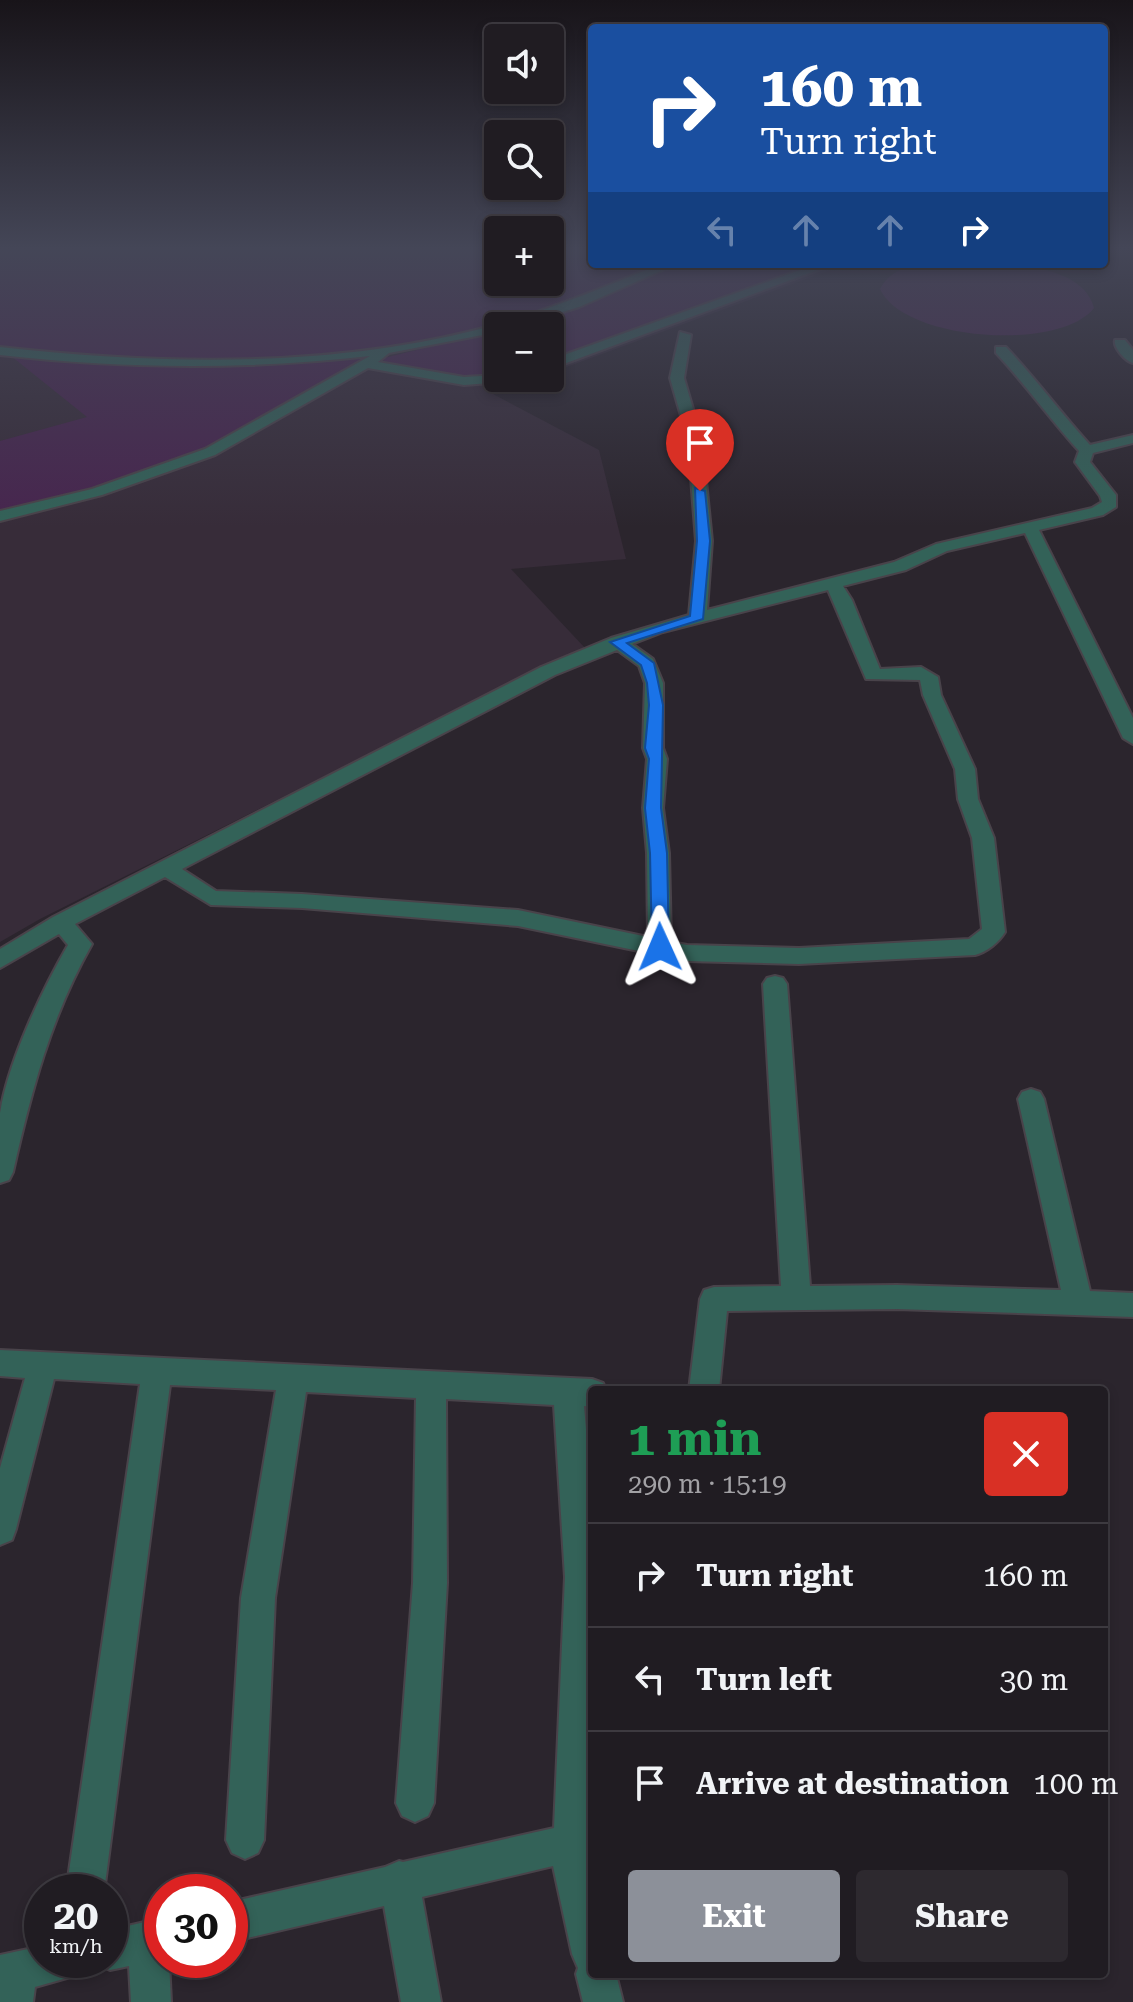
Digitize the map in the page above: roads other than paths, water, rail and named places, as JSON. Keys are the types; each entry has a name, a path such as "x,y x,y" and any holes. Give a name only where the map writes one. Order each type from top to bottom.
{"street":[{"path":"0,351 100,363 210,364 302,360 440,339"},
{"path":"564,360 620,339"},
{"path":"684,339 677,378 695,440 704,541 697,619"},
{"path":"1120,343 1133,359"},
{"path":"0,516 97,492 200,456 243,436 392,349"},
{"path":"1001,350 1044,396 1052,412 1087,450"},
{"path":"366,364 464,381 484,380"},
{"path":"1087,450 1129,444"},
{"path":"0,960 61,922 548,671 617,642 900,566 942,547 1116,505 1082,462 1087,450"},
{"path":"1030,527 1133,738"},
{"path":"166,868 211,898 302,901 518,918 687,953 831,954 975,947 994,932 983,838 968,799 965,769 932,695 929,677 921,673 873,675 843,600 833,584"},
{"path":"617,642 647,663 654,683 653,748 657,759 653,808 658,853 660,947"},
{"path":"0,1172 19,1089 55,988 80,944 61,922"},
{"path":"775,984 785,1173 796,1298"},
{"path":"1031,1099 1078,1303"},
{"path":"704,1386 714,1299 897,1297 1133,1305"},
{"path":"0,1363 580,1392 582,1577 577,1841 588,1924"},
{"path":"0,1529 43,1365"},
{"path":"87,1874 157,1371"},
{"path":"245,1840 258,1598 293,1378"},
{"path":"415,1803 430,1583 431,1384"},
{"path":"248,1918 577,1841"},
{"path":"399,1880 421,2002"},
{"path":"140,1943 151,2002"},
{"path":"597,1978 603,2002"}]}
